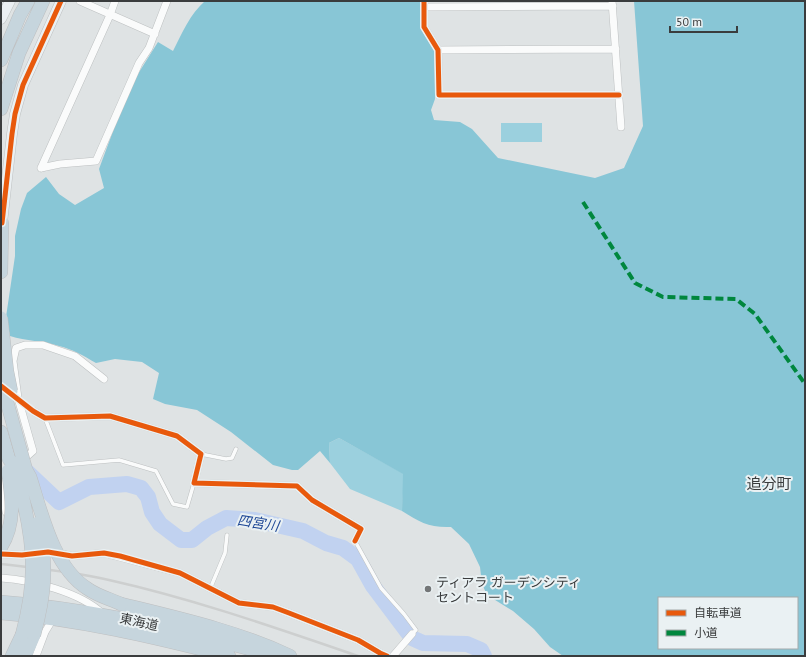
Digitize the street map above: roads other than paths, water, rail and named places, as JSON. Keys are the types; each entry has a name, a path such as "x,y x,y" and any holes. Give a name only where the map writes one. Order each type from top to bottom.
{"highway":[{"path":"1,60 20,15 28,1"},
{"path":"1,109 19,53 43,1"},
{"path":"1,43 10,25 20,15"},
{"path":"1,272 2,223"},
{"path":"1,318 6,371 14,406 10,414"},
{"path":"1,381 10,414 19,464 30,477 55,548 67,569 87,589 121,604 214,628 290,656"},
{"path":"1,432 26,477 41,538 44,562 43,592 28,635 12,656"},
{"path":"19,464 13,464 22,493 30,528 33,553 33,578 25,656"},
{"path":"1,547 10,530 12,515 12,500 8,466 19,464"},
{"name":"東海道","path":"1,602 104,615 182,631 274,656"},
{"name":"東海道","path":"1,613 53,619 141,634 222,655"}],"street":[{"path":"1,17 10,1"},
{"path":"2,223 15,114 23,85 61,1"},
{"path":"80,1 155,34"},
{"path":"115,1 41,168 60,164 96,161 139,63 149,48 167,1"},
{"path":"619,95 439,95 438,50 424,27 424,4 613,3 619,95 621,127"},
{"path":"438,50 616,49"},
{"path":"1,479 33,451 18,398 13,361 16,348 25,345 43,345 75,356 104,380"},
{"path":"33,411 46,418 110,416 178,436 201,454 194,483 297,486 312,500 361,529 355,541"},
{"path":"1,479 6,509 1,533"},
{"path":"1,479 30,496 38,503 45,514 61,553"},
{"path":"1,554 22,555 48,552 72,556 104,553 120,556 180,573 239,603 273,607 290,613 358,640 380,654 387,656"},
{"path":"1,578 41,584 82,599 94,606 104,615"},
{"path":"36,656 53,619"},
{"path":"393,656 410,636"}],"lane":[{"path":"46,418 63,465 118,460 156,471 173,504 187,507 194,483"},
{"path":"201,454 226,459 232,458 236,449"},
{"path":"210,589 225,553 227,534"},
{"path":"355,541 381,588 416,630 410,636"}],"waterway":[{"name":"四宮川","path":"23,468 59,502 89,487 127,484 141,488 148,497 152,512 160,524 181,540 192,540 207,528 226,518 255,520 303,531 326,543 343,548 358,559 373,586 412,638 423,643 467,644 481,650 484,656"}],"tunnel":[{"path":"17,398 33,411"}],"railway":[{"path":"1,564 82,575 141,588 235,615 358,656"}],"place":[{"name":"ティアラ ガーデンシティ セントコート","path":"428,589"}],"district":[{"name":"追分町","path":"769,483"}]}
